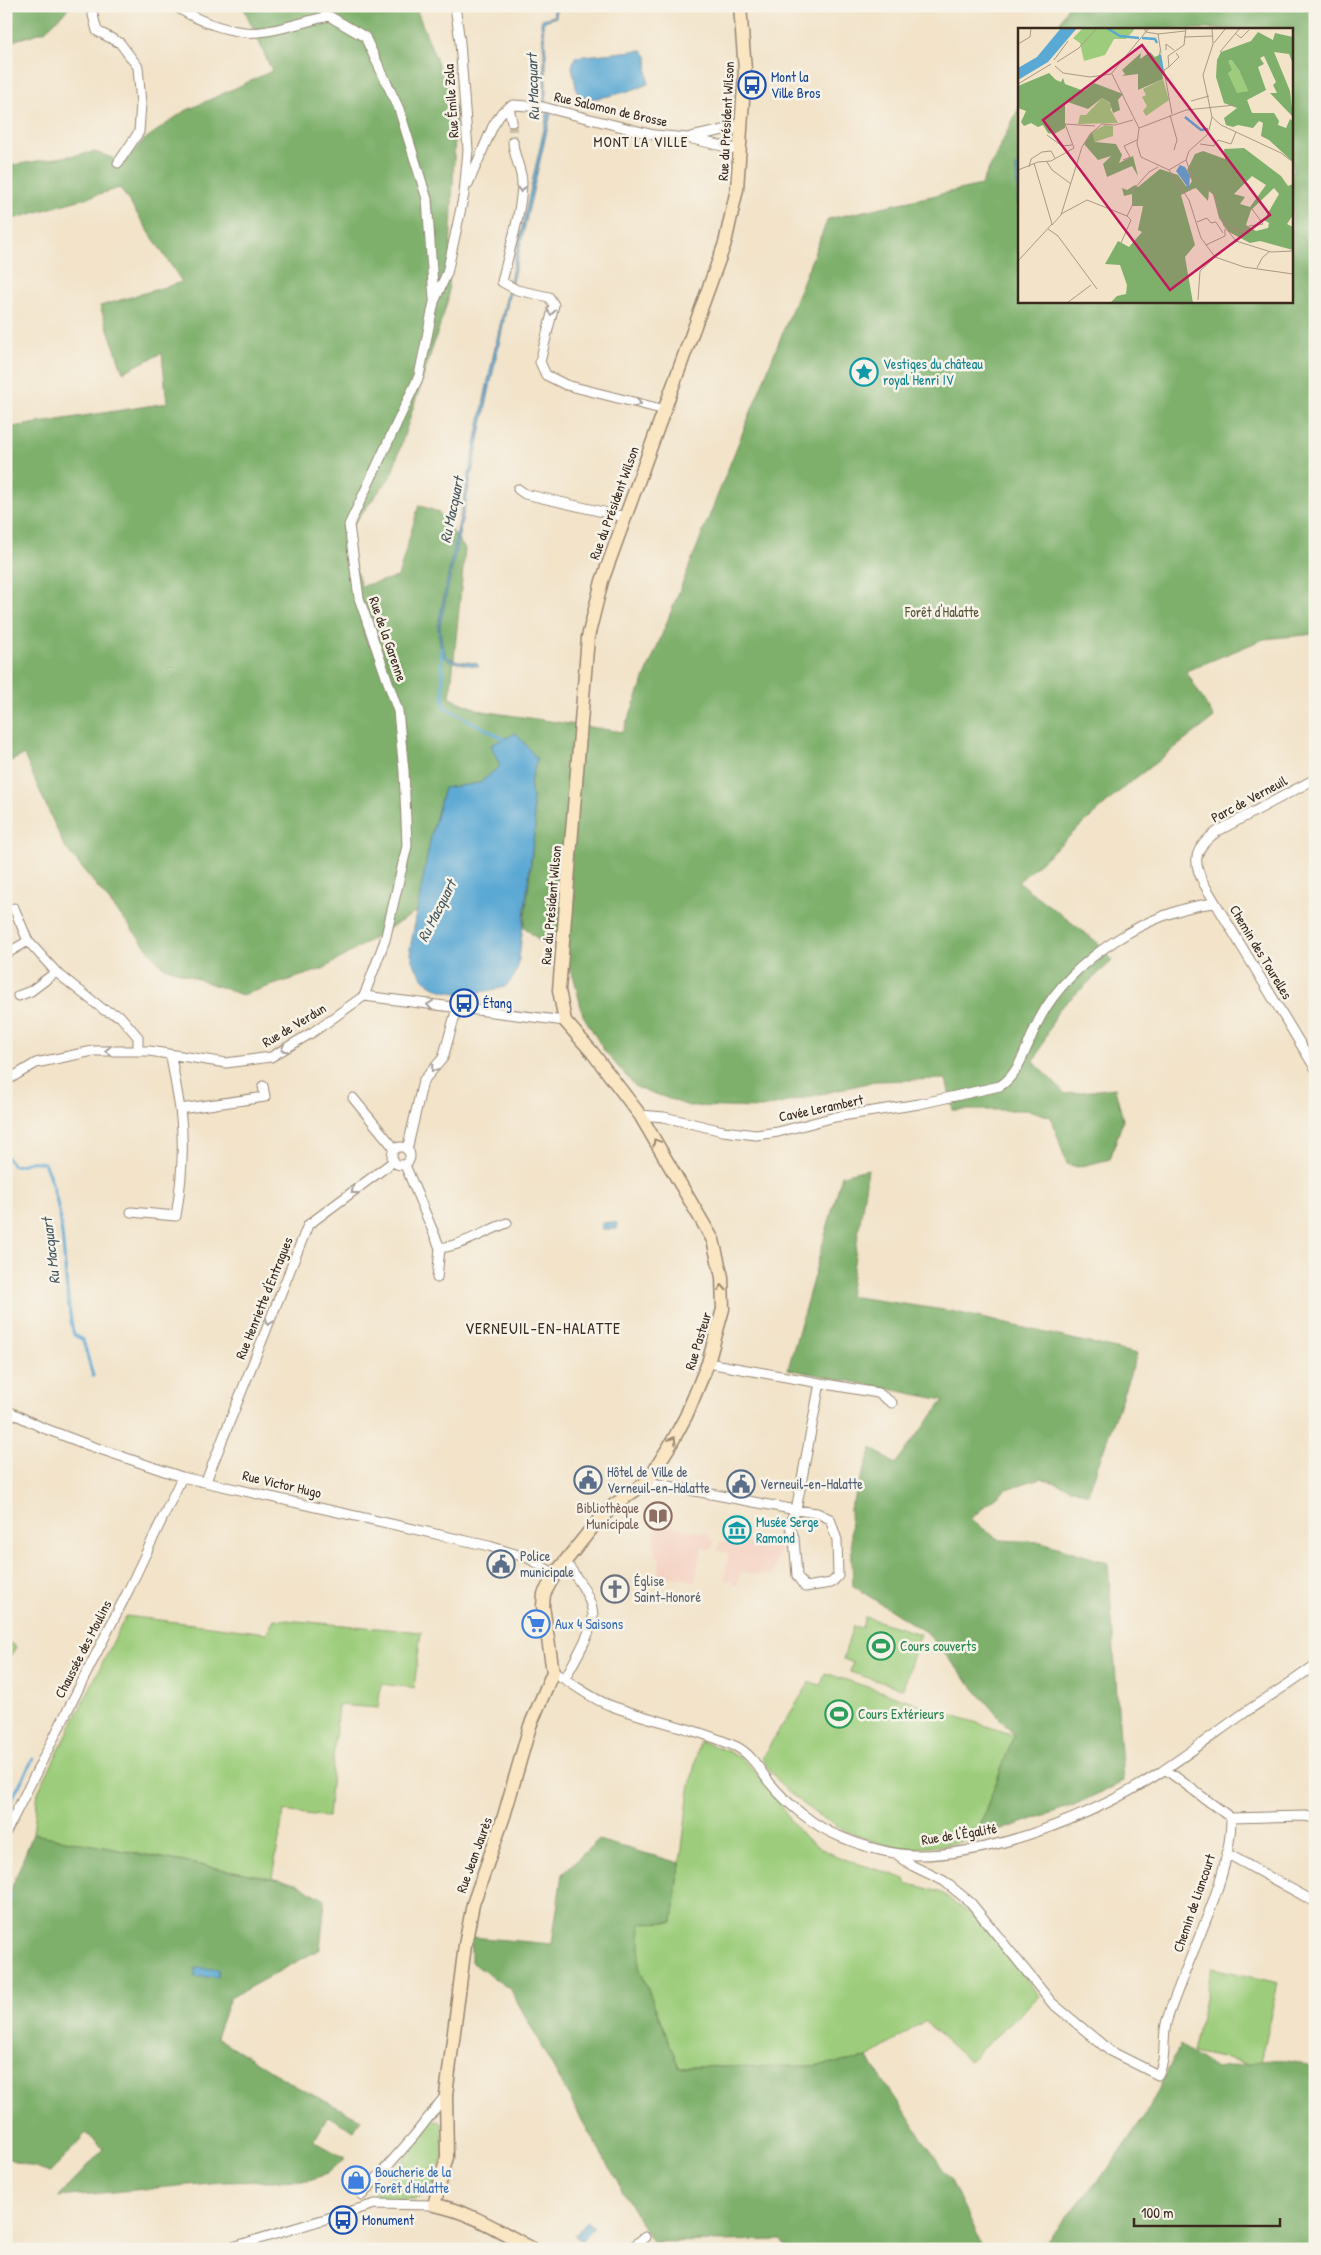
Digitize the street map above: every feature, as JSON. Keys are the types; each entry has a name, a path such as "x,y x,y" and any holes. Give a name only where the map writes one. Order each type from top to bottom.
{"street":[{"path":"93,6 92,11 98,31 120,43 138,67 141,104 140,132 118,163"},
{"path":"175,6 206,22 245,32 264,31 328,16 365,38 399,108 427,199 434,302"},
{"name":"Rue Émile Zola","path":"455,6 460,42 468,150 464,194"},
{"name":"Rue du Président Wilson","path":"565,1021 559,990 588,637 602,581 725,243 737,189 742,126 745,70 740,6"},
{"name":"Rue Salomon de Brosse","path":"509,107 513,105 543,107 654,134 688,138 740,150"},
{"path":"434,302 446,273 464,194 493,126 502,112 509,107 512,122"},
{"name":"Rue Salomon de Brosse","path":"688,138 742,126"},
{"path":"513,141 513,150 522,181 518,212 502,282 517,290 549,297 554,305 540,362 546,375 566,385 665,410"},
{"name":"Rue de la Garenne","path":"364,996 384,940 407,846 404,771 398,711 359,598 349,525 419,376 434,302"},
{"path":"518,489 525,494 625,517"},
{"name":"Parc de Verneuil","path":"1215,903 1197,870 1196,858 1198,851 1205,842 1218,831 1315,780"},
{"name":"Chemin des Tourelles","path":"1215,903 1315,1068"},
{"name":"Cavée Lerambert","path":"640,1115 664,1116 723,1131 756,1135 778,1132 835,1117 919,1104 990,1089 1007,1082 1020,1062 1040,1016 1061,986 1071,976 1105,948 1144,925 1175,911 1215,903"},
{"path":"14,908 28,941 56,972 104,1010 120,1016 138,1037 138,1051"},
{"path":"6,954 28,941"},
{"path":"18,996 30,991 56,972"},
{"path":"364,996 565,1021"},
{"name":"Rue de Verdun","path":"6,1081 36,1063 93,1051 138,1051 226,1064 271,1057 313,1032 364,996"},
{"path":"405,1165 410,1158 407,1150 423,1081 443,1058 457,1008"},
{"name":"Rue Pasteur","path":"555,1574 614,1505 647,1482 682,1424 708,1363 723,1309 719,1260 713,1240 699,1214 640,1115 592,1052 565,1021"},
{"path":"130,1212 176,1216 182,1176 183,1135 171,1056"},
{"path":"180,1109 265,1097 263,1086"},
{"path":"353,1098 395,1149"},
{"path":"395,1149 403,1148 407,1150"},
{"path":"395,1149 392,1154 394,1162 397,1165 405,1165"},
{"name":"Rue Henriette d'Entragues","path":"206,1481 308,1225 394,1162"},
{"path":"405,1165 440,1248 437,1278"},
{"path":"440,1248 457,1246 480,1233 507,1223"},
{"path":"708,1363 878,1393 892,1403"},
{"path":"647,1482 796,1510 817,1513 830,1519 837,1540 838,1576 831,1583 805,1587 797,1576 794,1538 789,1523 796,1510 820,1383"},
{"name":"Rue Victor Hugo","path":"6,1410 88,1445 182,1477 489,1546 528,1558 555,1574"},
{"name":"Chaussée des Moulins","path":"6,1832 130,1589 182,1477"},
{"path":"559,1675 586,1639 593,1616 582,1584 565,1561"},
{"path":"555,1574 544,1594 543,1606 559,1675"},
{"name":"Rue de l'Égalité","path":"559,1675 606,1704 658,1722 700,1733 740,1748 754,1761 779,1793 820,1826 842,1838 894,1853 940,1854 1022,1836 1097,1807 1132,1789 1164,1769 1315,1665"},
{"name":"Rue Jean Jaurès","path":"434,2205 447,2157 446,2095 465,1945 473,1904 504,1816 530,1726 559,1675"},
{"path":"1164,1769 1231,1818 1305,1816 1315,1818"},
{"name":"Chemin de Liancourt","path":"894,1853 913,1866 944,1881 971,1903 1052,2003 1110,2051 1158,2075 1164,2063 1166,2022 1212,1902 1231,1833 1231,1818"},
{"path":"1226,1853 1315,1902"},
{"path":"362,2195 414,2136 446,2095"},
{"path":"226,2249 376,2204 434,2205 448,2208 480,2221 532,2249"},
{"path":"630,2249 645,2237"}],"shaded area":[{"path":"655,1524 710,1534 709,1539 714,1540 712,1549 702,1548 695,1581 658,1575 660,1556 655,1555"},
{"path":"727,1538 781,1548 780,1553 778,1553 773,1576 740,1572 738,1585 732,1585 733,1581 724,1580 729,1553 718,1551 720,1541 726,1542"}],"green space":[{"path":"6,6 71,6 45,31 6,43"},
{"name":"Forêt d'Halatte","path":"243,6 415,6 456,110 448,300 391,476 345,535 361,586 398,577 419,505 438,512 465,549 450,698 482,711 623,732 828,219 981,185 1018,110 1018,166 1016,167 1018,302 1294,302 1294,28 1057,28 1068,6 1315,6 1315,634 1264,639 1186,671 1214,718 1129,783 1018,882 1097,942 1112,961 1058,1010 1034,1062 1065,1094 1115,1088 1123,1120 1110,1159 1078,1167 1067,1164 1051,1117 1029,1110 953,1110 946,1079 876,1081 762,1108 689,1106 636,1087 605,1052 583,1015 574,978 558,944 544,945 524,927 535,826 530,782 537,759 500,766 480,783 444,788 431,836 419,910 323,969 242,995 162,966 64,846 24,755 6,763 6,428 167,403 162,353 123,372 100,306 182,282 120,188 6,221 6,166 95,152 124,162 144,140 183,112 272,71"},
{"path":"868,1169 849,1296 951,1311 1137,1354 1088,1494 1041,1478 1006,1489 970,1519 999,1540 1042,1542 1108,1563 1123,1782 1074,1805 975,1839 1014,1735 927,1633 853,1586 850,1509 872,1448 895,1464 944,1400 788,1369 842,1175"},
{"path":"126,1616 267,1633 274,1619 421,1632 414,1688 381,1684 378,1708 338,1705 328,1817 284,1811 272,1878 33,1834 38,1792"},
{"name":"Cours couverts","path":"865,1617 920,1634 903,1689 850,1672 853,1662 843,1659 853,1626 862,1628"},
{"path":"6,1640 16,1647 6,1663"},
{"path":"825,1673 1014,1735 975,1839 921,1848 903,1848 883,1844 863,1838 822,1818 786,1790 772,1774 762,1757 810,1682 821,1685"},
{"path":"700,1741 721,1748 746,1762 781,1799 782,1807 790,1820 813,1844 842,1858 905,1879 907,1885 919,1886 942,1893 985,1925 1039,1996 969,2061 924,2021 868,2058 812,2066 679,2067 639,1967 641,1922 673,1922 689,1790"},
{"path":"33,1834 296,1883 325,1900 320,1949 230,1998 216,2037 297,2087 361,2119 354,2131 328,2116 314,2141 345,2158 327,2174 309,2180 221,2182 58,2197 104,2149 86,2133 50,2173 6,2158 6,1902"},
{"path":"598,1840 680,1863 673,1922 641,1923 639,1967 679,2067 812,2066 868,2058 951,2181 984,2249 787,2249 781,2240 652,2242 580,2117 511,1990 471,1962 471,1937 552,1944 562,1874"},
{"path":"1212,1968 1278,1983 1259,2066 1193,2052"},
{"path":"1180,2045 1216,2069 1267,2060 1280,2060 1305,2064 1315,2071 1315,2249 1039,2249 1108,2169 1149,2109"},
{"path":"431,2117 442,2124 444,2154 433,2188 417,2199 377,2200 364,2204 410,2152"}],"water":[{"path":"553,6 556,6 556,17 545,21 543,24 546,53 546,104 544,104 544,53 541,23 542,19 554,16"},
{"path":"642,50 647,56 648,84 603,97 578,97 572,67 575,57"},
{"path":"548,111 551,113 512,282 440,625 442,645 447,656 457,661 476,663 479,666 475,666 455,662 444,657 440,646 438,625 491,366"},
{"path":"1016,166 1018,166 1018,204"},
{"path":"516,733 537,759 530,782 535,826 518,966 514,977 505,987 474,993 446,991 434,987 423,978 415,966 410,949 431,836 444,788 480,783 500,766 491,745"},
{"path":"602,1223 617,1223 617,1229 602,1229"},
{"path":"195,1968 219,1969 218,1977 195,1977"},
{"path":"587,2221 594,2227 582,2241 575,2236"}],"waterway":[{"name":"Ru Macquart","path":"441,648 444,707 508,741"},
{"name":"Ru Macquart","path":"6,1156 13,1166 31,1162 44,1163 58,1205 67,1292 74,1335 83,1340 93,1376"},
{"name":"Ru Macquart","path":"6,1810 33,1759"},
{"name":"Ru Macquart","path":"6,1890 11,1896 6,1908"}],"tunnel":[{"path":"512,122 513,141"}],"place":[{"name":"Mont la Ville Bros","path":"752,85"},
{"name":"Vestiges du château royal Henri IV","path":"864,372"},
{"name":"Étang","path":"464,1003"},
{"name":"Hôtel de Ville de Verneuil-en-Halatte","path":"588,1480"},
{"name":"Verneuil-en-Halatte","path":"741,1484"},
{"name":"Bibliothèque Municipale","path":"658,1516"},
{"name":"Musée Serge Ramond","path":"737,1530"},
{"name":"Police municipale","path":"501,1564"},
{"name":"Église Saint-Honoré","path":"615,1589"},
{"name":"Aux 4 Saisons","path":"536,1624"},
{"name":"Cours couverts","path":"881,1646"},
{"name":"Cours Extérieurs","path":"839,1714"},
{"name":"Boucherie de la Forêt d'Halatte","path":"356,2180"},
{"name":"Monument","path":"343,2220"}],"district":[{"name":"MONT LA VILLE","path":"641,142"},
{"name":"VERNEUIL-EN-HALATTE","path":"543,1328"}]}
